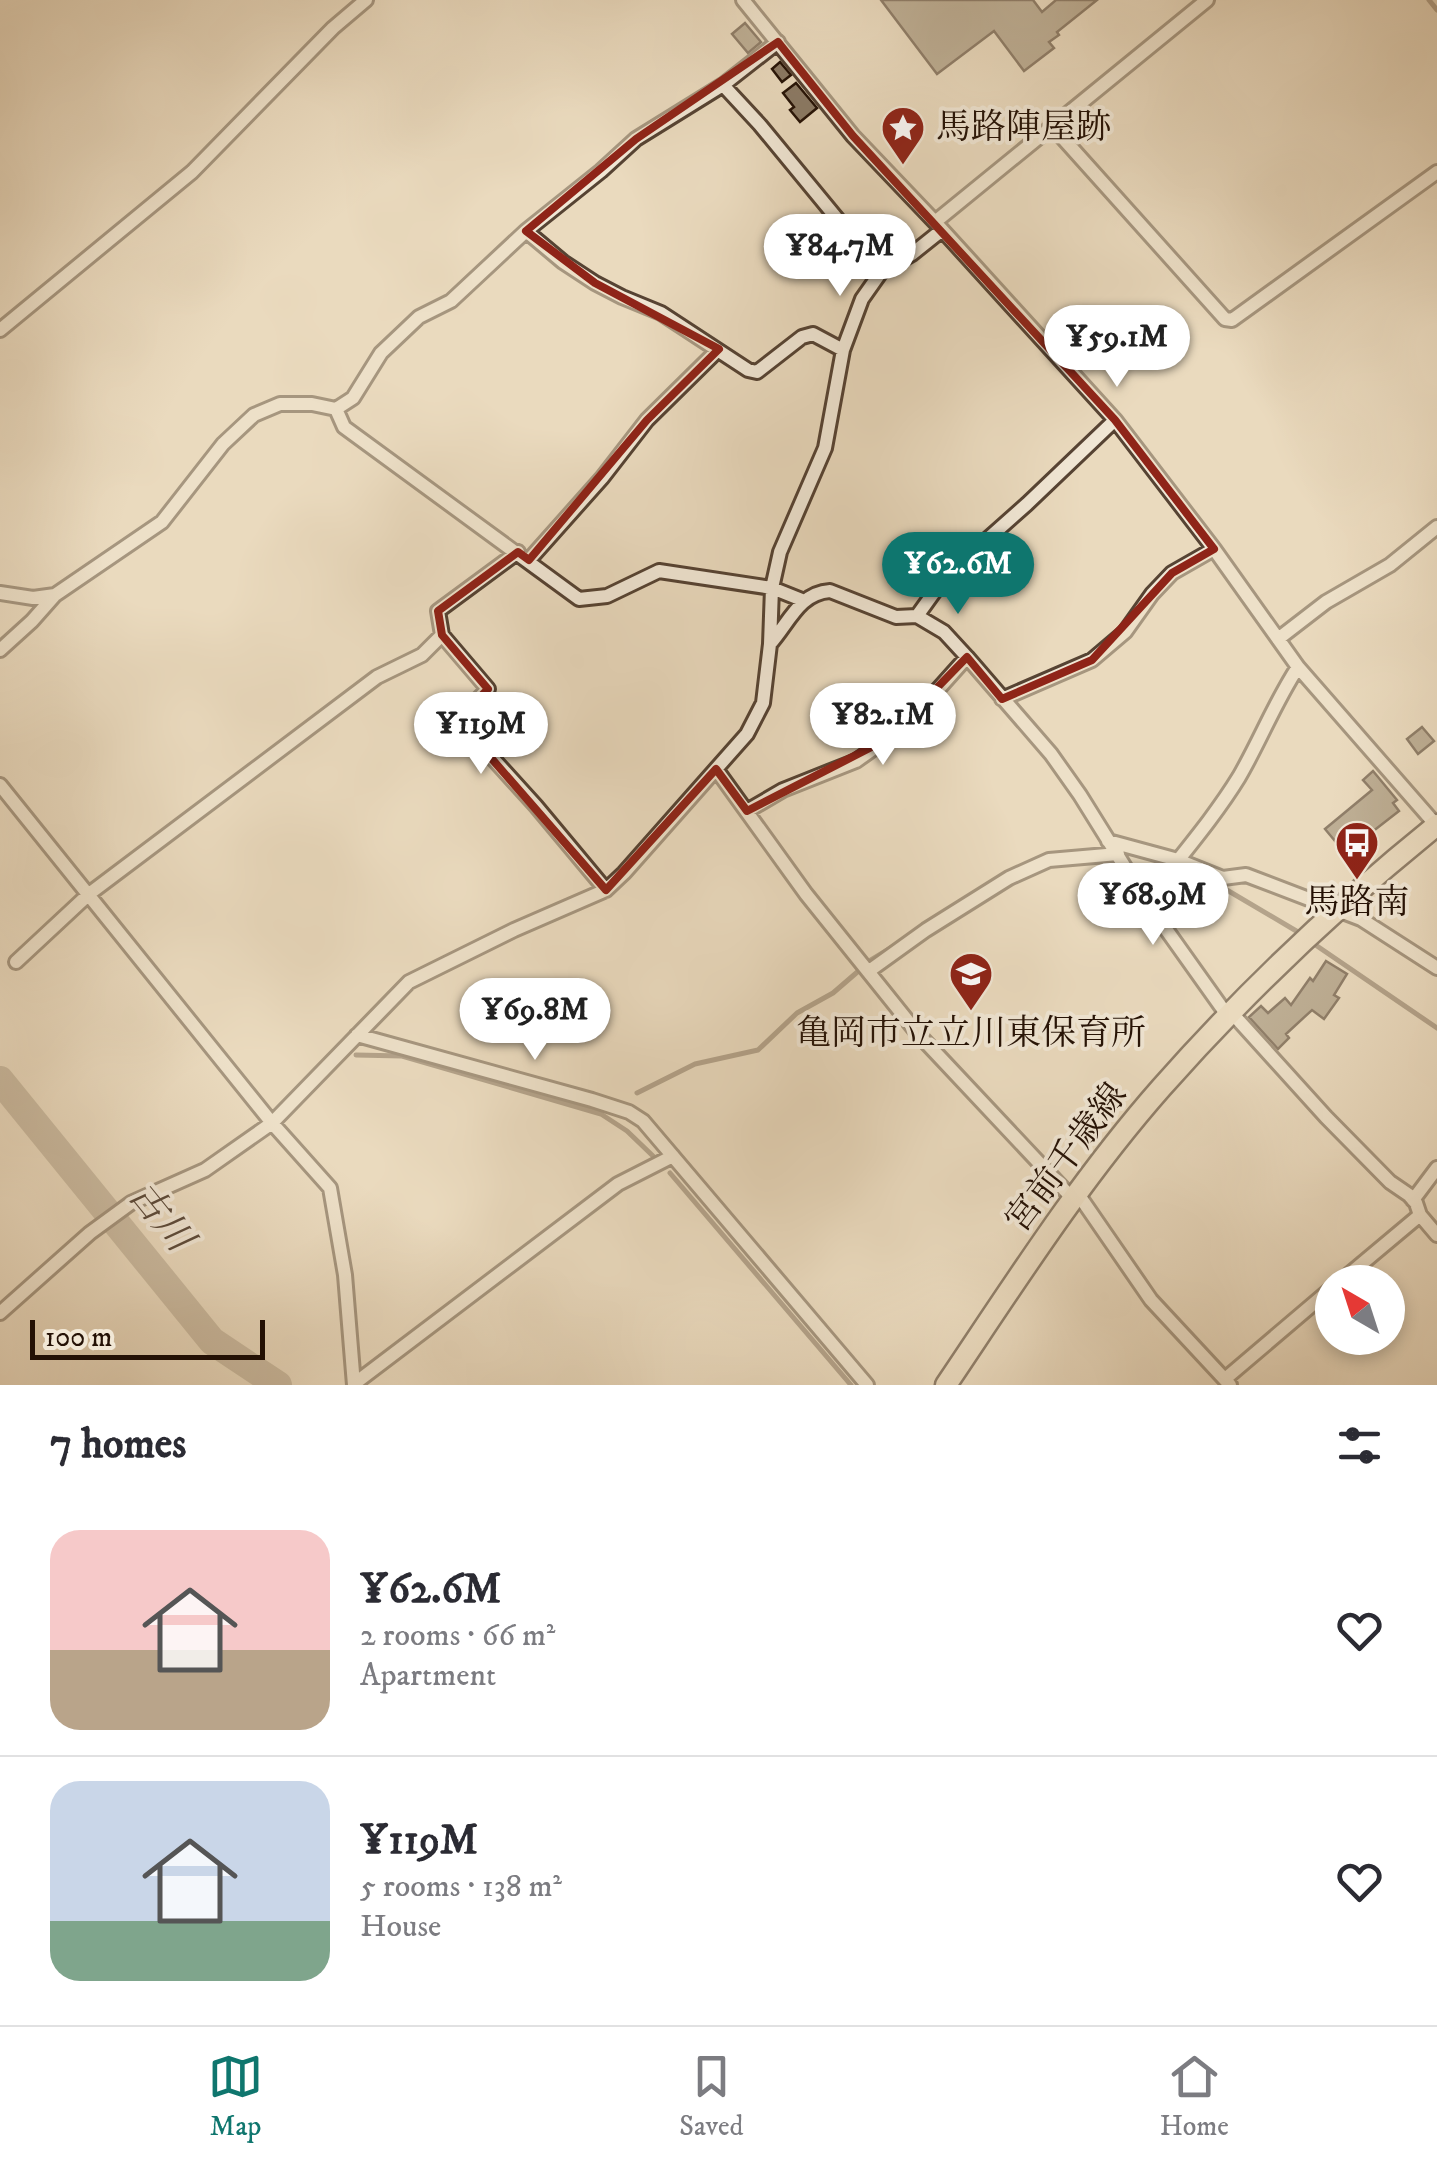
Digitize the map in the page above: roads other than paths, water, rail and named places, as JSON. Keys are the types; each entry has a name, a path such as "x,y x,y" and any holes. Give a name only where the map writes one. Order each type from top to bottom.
{"main road":[{"name":"宮前千歳線","path":"946,1385 1076,1197 1160,1090 1229,1014 1387,865 1437,825"}],"street":[{"path":"0,330 192,172 332,28 366,0"},
{"path":"743,0 853,136 1115,420 1214,549 1298,668 1437,825"},
{"path":"0,1314 95,1229 131,1203 206,1170 272,1124 409,982 606,890 624,873 747,734 763,702 772,588 780,552 825,448 844,350 862,299 880,272 912,254 1052,126 1201,2"},
{"path":"0,650 54,596 162,522 223,444 254,416 280,404 336,409 352,398 380,353 419,317 450,301 636,138 724,85 778,42"},
{"path":"724,85 880,272"},
{"path":"1052,126 1224,319 1232,320 1437,172"},
{"path":"526,231 595,283 661,313 748,370 757,372 802,337 813,334 844,350"},
{"path":"606,890 458,720 488,688 442,636 438,612 524,556 602,478 647,420 717,351"},
{"path":"336,409 344,427 579,598 607,596 659,570 772,588 802,600"},
{"path":"917,616 945,578 1115,420"},
{"path":"1278,640 1326,602 1390,564 1437,527"},
{"path":"1002,700 1092,660 1124,632 1172,572 1214,549"},
{"path":"770,644 802,600 830,591 896,617 917,616 944,632 1051,754 1146,901 1229,1014 1390,1182 1413,1200 1437,1236"},
{"path":"0,593 33,598 54,596"},
{"path":"16,962 89,894 377,677 422,655 442,636"},
{"path":"747,811 783,790 856,761 916,714 968,656"},
{"path":"1146,901 1218,808 1298,668"},
{"path":"716,770 806,894 919,1035 1076,1197 1151,1300 1227,1382 1315,1303"},
{"path":"0,785 272,1124 330,1188 345,1276 354,1385"},
{"path":"1108,841 1178,860 1223,878 1246,875 1361,919 1437,968"},
{"path":"870,971 1009,878 1049,860 1118,854"},
{"path":"357,1035 629,1112 643,1121 867,1385"},
{"path":"354,1385 618,1184 673,1156"},
{"path":"1413,1200 1437,1168"},
{"path":"1360,1265 1420,1215"}],"waterway":[{"path":"1429,0 1437,10"},
{"path":"1084,851 1108,849"},
{"path":"1180,868 1200,876"},
{"path":"1210,880 1298,932"},
{"path":"871,960 894,946"},
{"path":"1317,946 1437,1028"},
{"path":"637,1093 695,1064 758,1050 797,1013 833,993 862,968"},
{"path":"356,1055 402,1056 601,1114 627,1131 653,1156"},
{"name":"古川","path":"0,1080 212,1341 278,1385"},
{"path":"670,1173 851,1385"}],"place":[{"name":"馬路陣屋跡","path":"903,166"},
{"name":"馬路南","path":"1357,881"},
{"name":"亀岡市立立川東保育所","path":"971,1012"}]}
